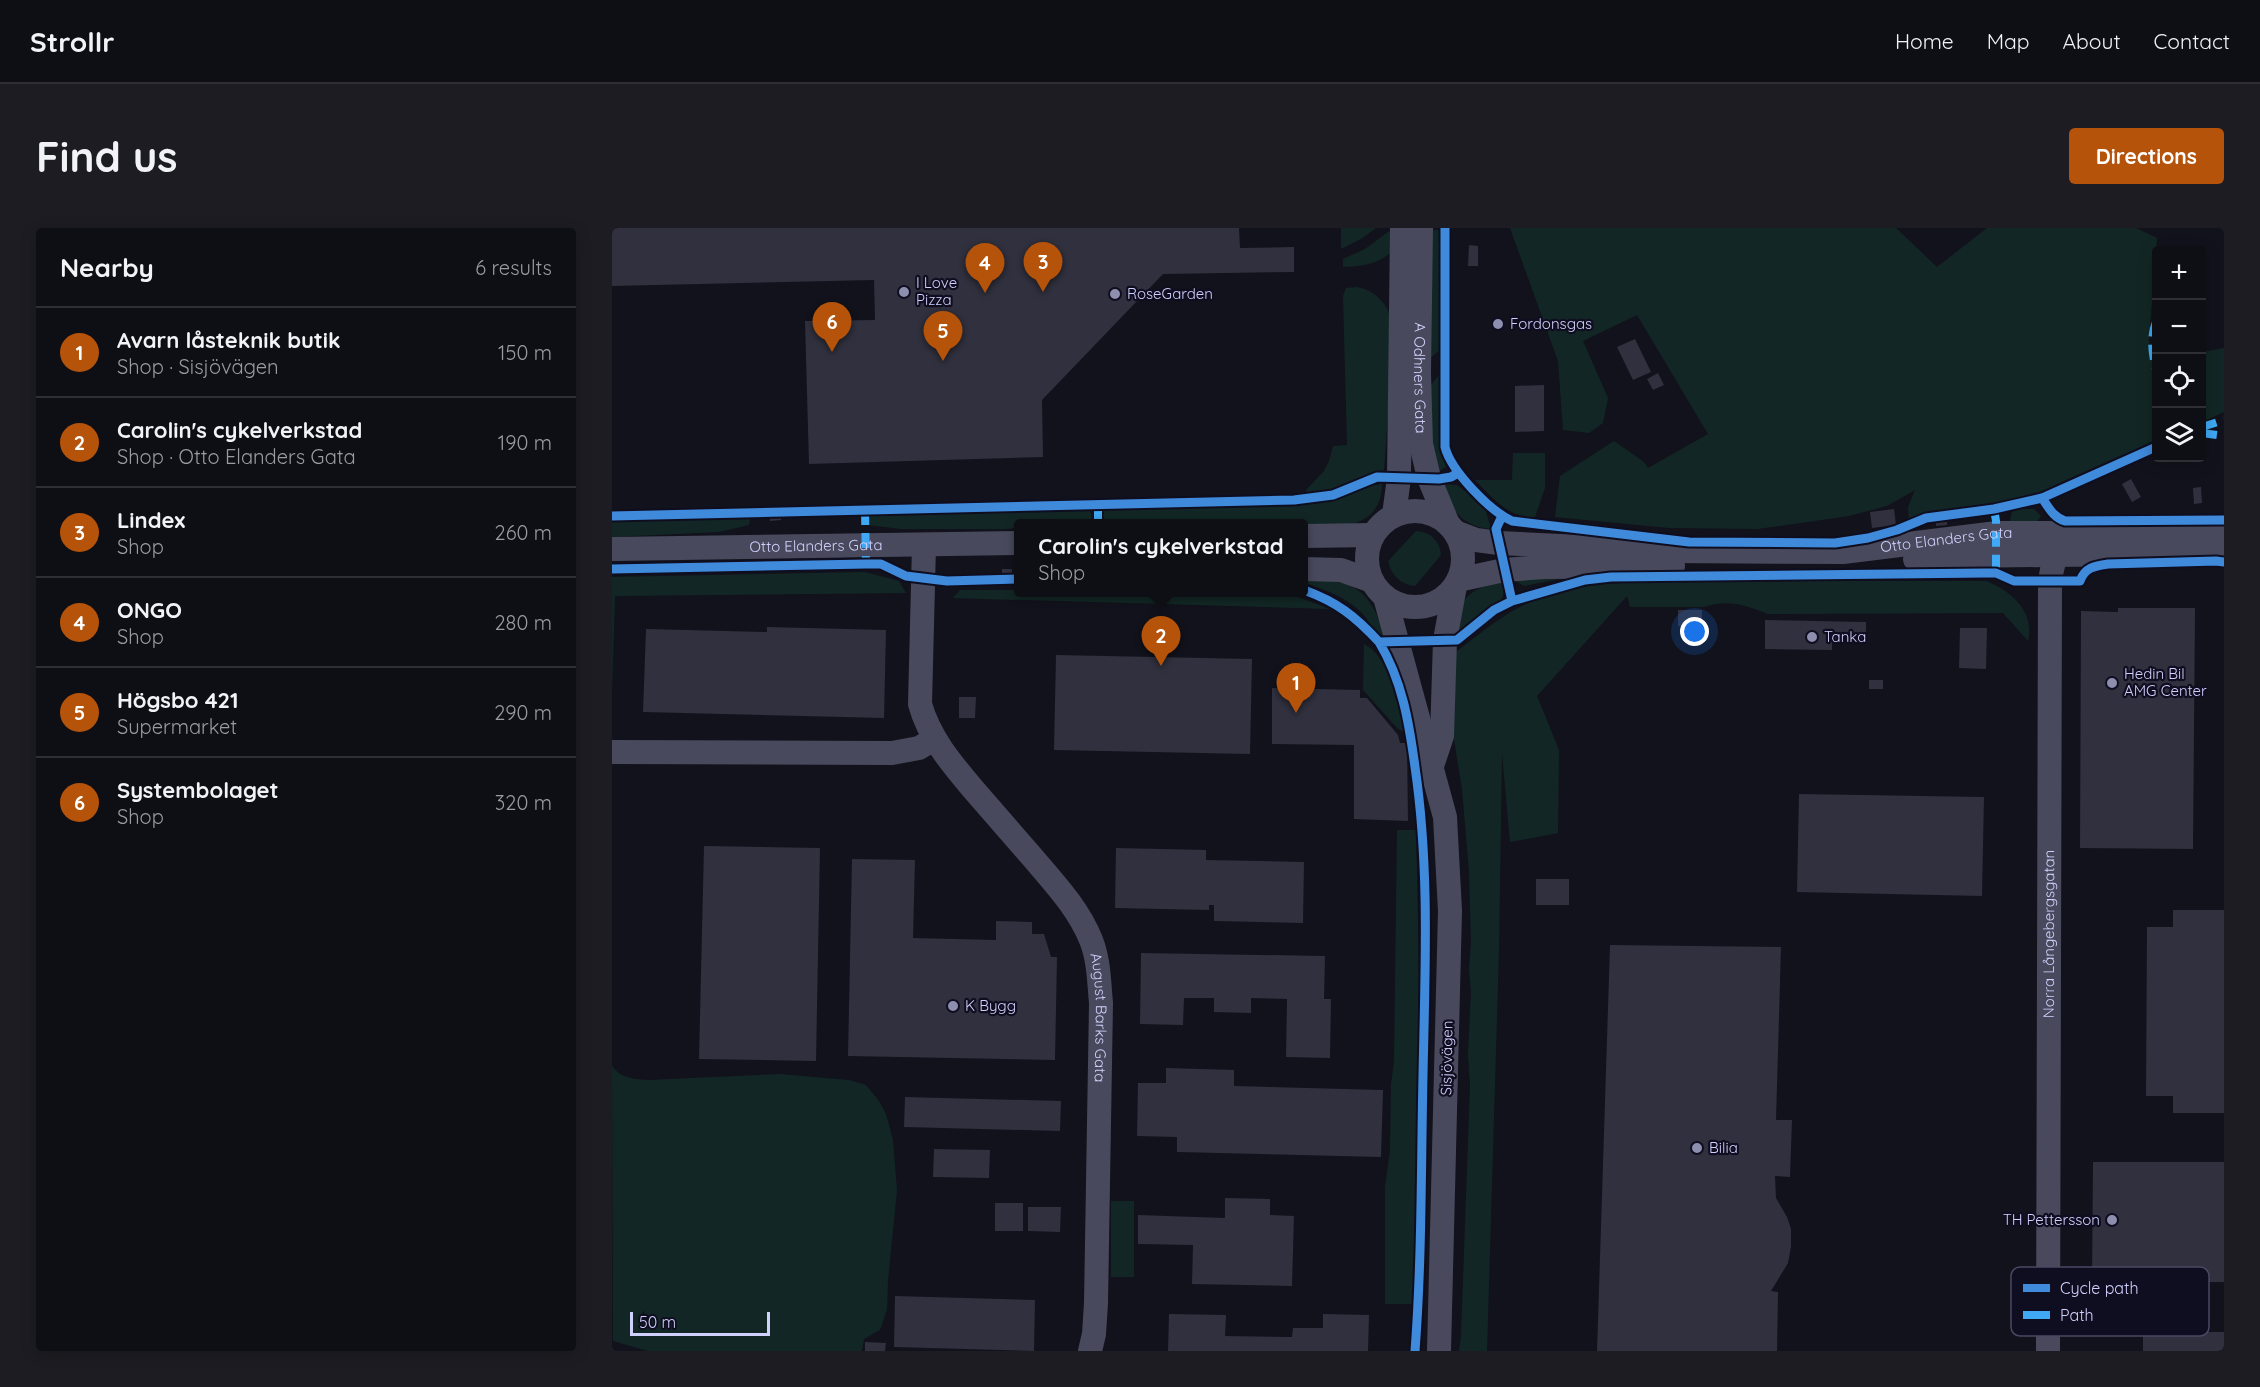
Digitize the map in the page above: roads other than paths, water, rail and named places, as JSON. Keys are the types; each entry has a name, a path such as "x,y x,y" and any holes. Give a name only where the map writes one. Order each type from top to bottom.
{"street":[{"name":"A Odhners Gata","path":"1395,515 1399,478 1402,228"},
{"name":"A Odhners Gata","path":"1421,228 1419,373 1421,444 1429,478 1452,528"},
{"name":"Otto Elanders Gata","path":"1395,515 1408,511 1423,511 1437,516 1452,528 1476,540 1663,551 1831,552 1996,533 2224,536"},
{"path":"1378,589 1367,568 1366,554 1373,535 1382,523 1395,515"},
{"path":"1432,766 1442,736 1445,640 1463,556 1459,540 1452,528"},
{"path":"2056,555 2065,543 2085,533"},
{"path":"1308,537 1373,535"},
{"name":"Otto Elanders Gata","path":"612,549 1014,543"},
{"name":"August Barks Gata","path":"924,545 920,704 924,720 934,739 958,771 1062,891 1078,913 1092,942 1098,966 1101,1003 1096,1304 1094,1334 1090,1351"},
{"name":"Otto Elanders Gata","path":"1308,569 1341,570 1407,606 1423,606 1438,602 1456,583 1504,570 1544,567 1843,566 1955,556 2224,553"},
{"name":"Norra Långebergsgatan","path":"2048,1267 2048,686 2050,581 2056,555"},
{"name":"Sisjövägen","path":"1378,589 1398,642 1422,740 1432,766 1445,817 1450,911 1439,1351"},
{"path":"612,752 892,753 919,748 934,739"}],"place":[{"name":"I Love Pizza","path":"904,292"},
{"name":"Lindex","path":"1043,292"},
{"name":"ONGO","path":"985,293"},
{"name":"RoseGarden","path":"1115,294"},
{"name":"Fordonsgas","path":"1498,324"},
{"name":"Systembolaget","path":"832,352"},
{"name":"Högsbo 421","path":"943,361"},
{"name":"Tanka","path":"1812,637"},
{"name":"Carolin's cykelverkstad","path":"1161,666"},
{"name":"Hedin Bil AMG Center","path":"2112,683"},
{"name":"Avarn låsteknik butik","path":"1296,713"},
{"name":"K Bygg","path":"953,1006"},
{"name":"Bilia","path":"1697,1148"},
{"name":"TH Pettersson","path":"2112,1220"}]}
